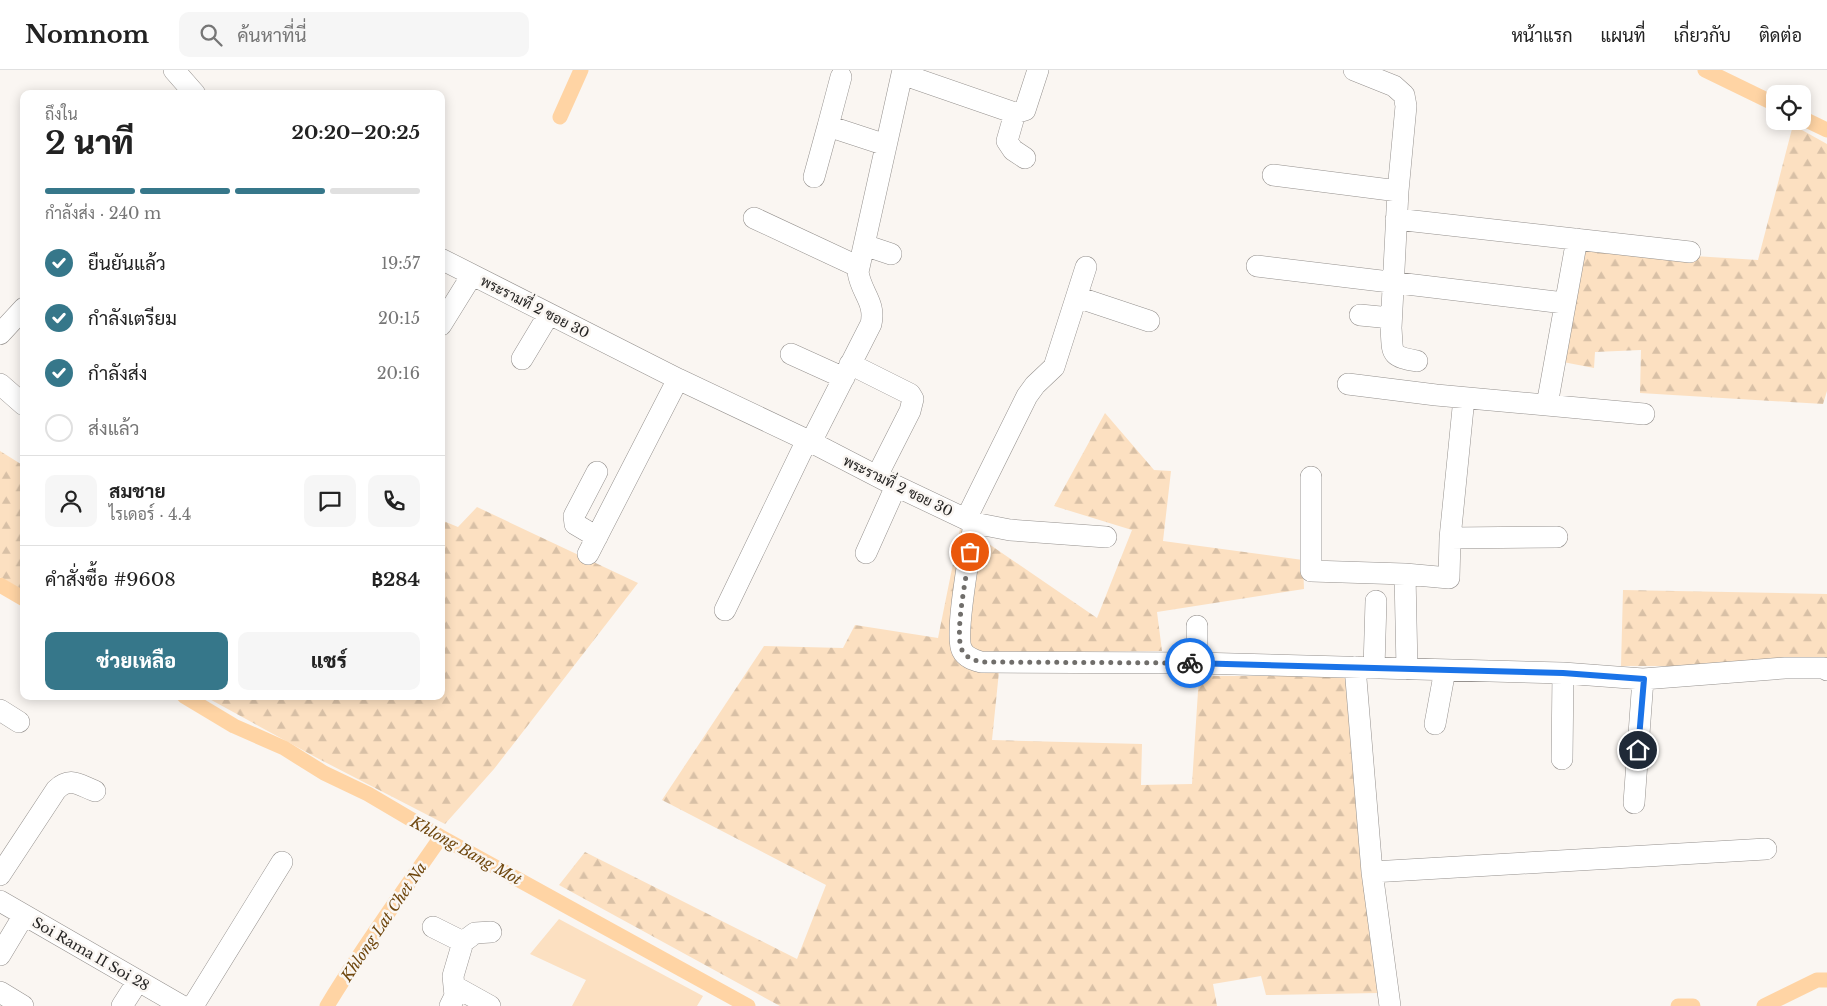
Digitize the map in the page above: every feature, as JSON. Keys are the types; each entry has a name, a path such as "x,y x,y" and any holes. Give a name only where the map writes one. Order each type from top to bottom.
{"street":[{"path":"174,70 192,90"},
{"path":"725,610 809,441 871,324 872,305 860,282 858,272 886,145 896,72 1014,113 1025,110 1038,70"},
{"path":"1354,70 1394,86 1404,94 1406,106 1396,219 1391,318 1395,355 1398,358 1417,361"},
{"path":"814,177 841,77"},
{"path":"1014,113 1007,141 1013,150 1025,158"},
{"path":"828,126 886,145"},
{"path":"1274,174 1398,191"},
{"path":"754,218 859,267"},
{"path":"1396,219 1690,252"},
{"path":"1547,406 1577,239"},
{"path":"864,245 891,254"},
{"name":"พระรามที่ 2 ซอย 30","path":"445,261 678,379 809,441 886,481 970,521 1010,530 1106,537"},
{"path":"1257,266 1564,303"},
{"path":"1086,267 1054,367 1034,385 1027,396 970,521 959,642 963,652 970,658 981,662 1197,663 1563,673 1644,679 1785,668 1824,668 1827,670"},
{"path":"445,319 472,275"},
{"path":"1077,297 1149,321"},
{"path":"0,334 20,312"},
{"path":"522,359 549,314"},
{"path":"1360,315 1391,318"},
{"path":"790,354 847,371 910,394 913,399 886,481 866,553"},
{"path":"597,472 574,516 575,524 593,546 678,379"},
{"path":"0,384 20,402"},
{"path":"1348,384 1464,398 1644,414"},
{"path":"1311,477 1311,571 1405,574 1449,578 1450,538 1464,398"},
{"path":"1450,538 1557,537"},
{"path":"1405,574 1407,669"},
{"path":"1376,601 1365,668 1372,872 1390,1006"},
{"path":"1197,626 1197,663"},
{"path":"1435,724 1445,670"},
{"path":"1562,759 1563,673"},
{"path":"1634,803 1644,679"},
{"path":"0,710 19,722"},
{"path":"0,875 62,783 74,782 95,791"},
{"path":"1372,872 1766,849"},
{"path":"193,1006 282,862"},
{"name":"Soi Rama II Soi 28","path":"0,901 182,1006"},
{"path":"0,955 24,915"},
{"path":"434,927 463,942"},
{"path":"490,1006 452,996 453,976 463,942 475,933 491,932"},
{"path":"122,1006 138,981"},
{"path":"0,992 23,1006"}],"green space":[{"path":"1792,130 1802,130 1827,144 1827,391 1823,404 1640,393 1641,350 1595,352 1594,368 1563,362 1583,249 1758,260"},
{"path":"1105,413 1154,470 1171,471 1163,541 1303,560 1304,589 1157,612 1162,651 1001,652 992,740 1142,744 1141,785 1192,784 1199,676 1351,676 1379,993 1266,995 1261,976 1213,984 1217,1006 780,1006 559,885 585,852 797,959 826,885 662,800 764,646 843,648 855,625 938,638 960,529 983,540 1097,618 1132,530 1054,506"},
{"path":"0,451 20,464 20,589 0,577"},
{"path":"477,507 638,583 494,769 445,824 319,759 211,700 445,700 445,522 458,527"},
{"path":"1623,590 1827,594 1827,666 1621,666"},
{"path":"559,919 703,996 697,1006 572,1006 586,980 530,954"}],"waterway":[{"path":"560,117 581,70"},
{"path":"1705,70 1766,100"},
{"path":"1811,122 1827,130"},
{"name":"Khlong Bang Mot","path":"0,585 20,597"},
{"name":"Khlong Bang Mot","path":"191,700 234,726 284,748 324,773 368,794 441,837 748,1006"},
{"name":"Khlong Lat Chet Na","path":"327,1006 368,942 441,837"},
{"name":"Khlong Bang Mot","path":"1764,1006 1817,980 1827,980"},
{"name":"Khlong Bang Mot","path":"1678,1006 1693,1006"}],"way so far":[{"path":"970,552 959,642 963,652 970,658 981,662 1190,663"}],"route":[{"path":"1190,663 1563,673 1644,679 1638,750"}]}
